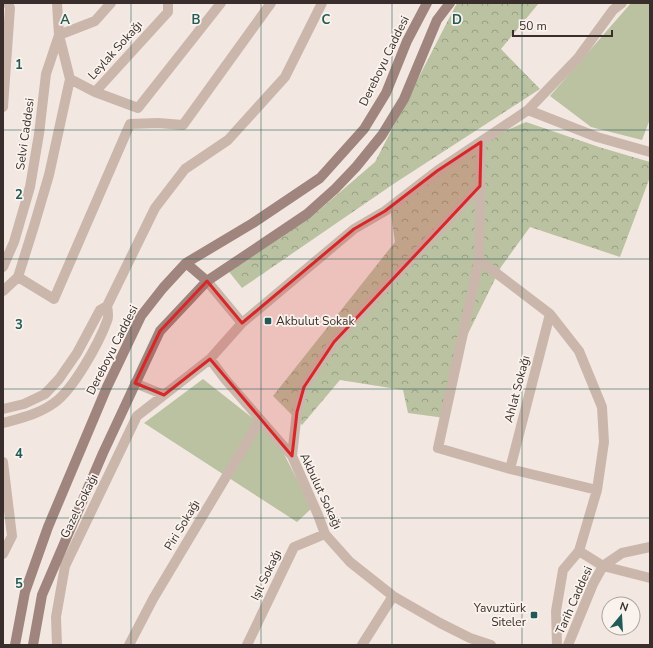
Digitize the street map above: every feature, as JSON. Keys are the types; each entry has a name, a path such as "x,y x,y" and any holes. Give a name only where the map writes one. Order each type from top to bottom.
{"main road":[{"name":"Dereboyu Caddesi","path":"15,645 25,592 48,527 107,387 141,316 163,288 186,263 253,223 320,178 364,129 386,93 407,41 427,3"},
{"path":"34,645 42,595 97,467 160,331 207,281 306,214 335,189 356,168 382,135 404,99 437,20 450,3"},
{"path":"186,263 207,281"}],"street":[{"path":"3,107 10,8 8,3"},
{"name":"Selvi Caddesi","path":"3,267 14,242 30,187 39,134 46,74 59,35 57,3"},
{"path":"3,291 18,277 49,176 70,79 59,35 95,21 110,3"},
{"name":"Leylak Sokağı","path":"70,79 95,92 168,12 168,3"},
{"path":"95,92 138,108 221,3"},
{"path":"18,277 54,299 130,124 158,123 183,125 271,3"},
{"path":"3,423 29,417 55,403 73,384 92,352 108,320 107,306 155,208 185,169 228,140 285,77 322,3"},
{"name":"Gazel Sokağı","path":"57,645 56,616 65,566 137,416 210,359 242,323 354,229 385,211 437,171 528,110 578,58 613,10 622,3"},
{"path":"528,110 597,137 650,152"},
{"path":"480,142 479,260 438,448 510,469 597,490"},
{"path":"292,456 297,412 304,387 334,342 480,186"},
{"path":"479,260 550,314 579,351 602,407 604,442 597,490 579,551 603,566 650,578"},
{"path":"207,281 242,323"},
{"path":"3,409 24,404 45,394 59,379 77,353 100,310 107,306"},
{"name":"Ahlat Sokağı","path":"510,469 550,314"},
{"name":"Akbulut Sokağı","path":"210,359 225,379 292,456 325,534 350,562 393,596 468,641 491,645"},
{"path":"135,384 164,395"},
{"name":"Piri Sokağı","path":"129,645 153,599 260,420"},
{"path":"3,462 12,536 3,554"},
{"name":"Işıl Sokağı","path":"247,645 294,548 325,534"},
{"path":"603,566 622,552 650,547"},
{"name":"Tarih Caddesi","path":"557,645 556,611 563,570 579,551"},
{"name":"Tarih Caddesi","path":"568,645 593,584 603,566"},
{"path":"362,645 393,596"}],"highlighted area":[{"path":"481,142 480,186 334,342 304,387 297,412 292,456 210,359 164,395 135,383 160,331 207,281 242,323 354,229 385,211 437,171"}],"green space":[{"path":"457,3 539,3 501,49 540,89 395,183 242,288 226,268 318,211 375,162"},
{"path":"631,3 650,3 650,119 642,140 591,127 550,96"},
{"path":"526,122 599,147 650,162 650,177 620,257 530,227 501,267 457,356 445,418 408,413 403,390 340,380 302,425 273,396 395,242 390,206 487,139"},
{"path":"203,379 274,435 312,508 297,522 144,423"}],"place":[{"name":"Akbulut Sokak","path":"268,321"},
{"name":"Yavuztürk Siteler","path":"534,615"}]}
